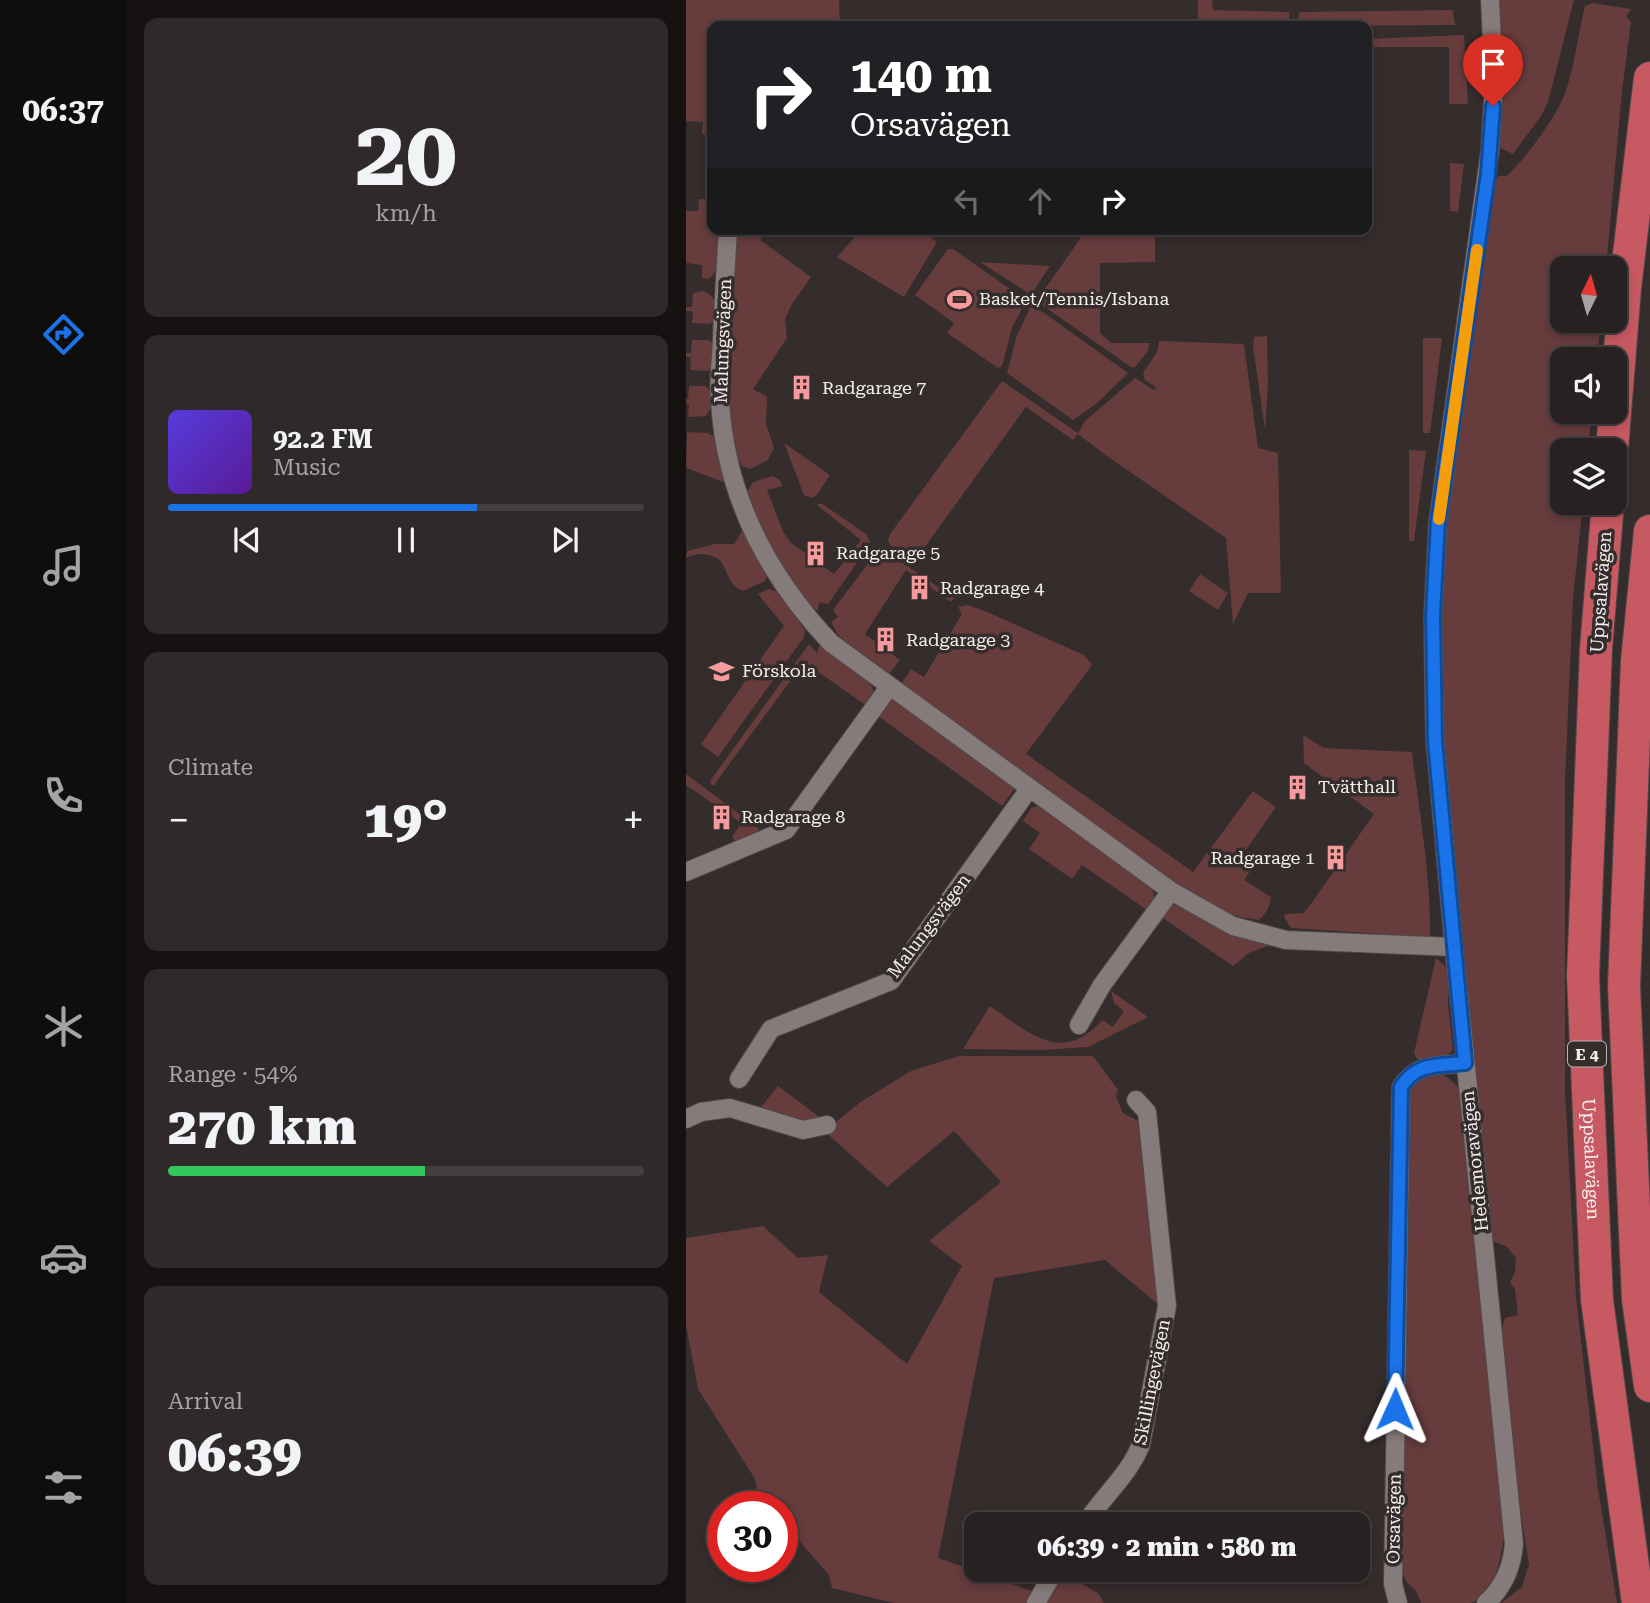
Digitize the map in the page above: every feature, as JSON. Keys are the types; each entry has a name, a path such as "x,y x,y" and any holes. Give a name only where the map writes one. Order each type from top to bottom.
{"highway":[{"path":"1613,438 1625,288 1650,78"},
{"name":"Uppsalavägen","path":"1607,515 1596,649 1583,976 1598,1300 1638,1603"},
{"name":"E 4","path":"1650,531 1637,661 1624,986 1638,1299 1650,1386"}],"street":[{"name":"Hedemoravägen","path":"1486,1603 1505,1580 1513,1562 1514,1544 1435,741 1433,615 1438,522 1488,174 1494,84 1490,0"},
{"name":"Malungsvägen","path":"728,235 719,399 727,454 746,519 780,582 803,613 831,643 1171,891 1233,926 1286,940 1454,947"},
{"path":"686,872 786,830 889,687"},
{"name":"Malungsvägen","path":"739,1079 771,1029 891,981 1029,789"},
{"path":"1079,1025 1102,985 1171,891"},
{"name":"Orsavägen","path":"1398,1603 1393,1584 1401,1087 1409,1076 1422,1067 1465,1063"},
{"name":"Skillingevägen","path":"1093,1512 1136,1458 1141,1444 1167,1306 1147,1112 1136,1100"},
{"path":"686,1119 701,1112 730,1108 803,1130 827,1125"},
{"path":"1036,1603 1048,1582"}],"shaded area":[{"path":"686,0 839,0 840,21 707,21 707,135 702,134 703,122 686,121"},
{"path":"1198,0 1212,0 1213,10 1289,12 1290,21 1198,21"},
{"path":"1498,0 1574,0 1548,102 1513,154 1498,147 1502,87"},
{"path":"1592,3 1631,9 1626,16 1631,22 1607,256 1550,256 1550,333 1600,333 1598,347 1550,347 1550,424 1591,424 1589,438 1550,438 1550,515 1582,515 1573,599 1565,781 1565,1090 1576,1297 1598,1489 1617,1603 1501,1603 1522,1587 1529,1564 1521,1516 1502,1329 1505,1318 1518,1315 1515,1289 1510,1282 1515,1272 1516,1258 1507,1247 1493,1241 1443,742 1441,668 1446,521 1496,179 1499,176 1507,176 1522,159 1559,106 1571,75 1585,6"},
{"path":"1453,10 1455,25 1372,26 1372,21 1298,21 1299,12"},
{"path":"1464,35 1468,104 1449,104 1449,47 1372,47 1372,39"},
{"path":"1450,163 1464,164 1458,212 1450,211"},
{"path":"699,199 707,200 707,235 721,235 718,264 708,279 702,278 702,265 686,263 686,211 698,211"},
{"path":"737,235 763,235 760,240 811,277 785,319 787,338 753,389 767,397 766,424 774,448 768,460 750,469 742,466 735,451 728,415"},
{"path":"857,235 928,235 937,242 904,297 837,257"},
{"path":"1083,235 1155,235 1155,262 1100,263 1100,333 1111,343 1150,343 1147,352 1135,367 1131,367 1039,303 1040,296"},
{"path":"948,249 953,249 1026,300 1012,328 1002,366 998,368 947,333 954,323 915,295"},
{"path":"980,262 1050,266 1031,295"},
{"path":"702,291 715,302 715,321 709,324 692,323 693,311 686,311 686,307 692,307 693,293"},
{"path":"1031,306 1128,373 1096,404 1073,420 1007,373 1017,335"},
{"path":"1267,336 1265,430 1253,346 1254,337"},
{"path":"1423,338 1442,338 1430,433 1423,433"},
{"path":"692,340 709,340 714,345 713,365 708,371 690,370 691,357 686,357 686,353 691,353"},
{"path":"1159,341 1244,344 1258,448 1278,453 1281,593 1248,593 1233,624 1226,538 1078,434 1073,440 1026,407 914,562 890,545 890,534 1002,381 1078,433 1084,422 1135,378 1154,390 1157,388 1145,380 1143,373 1157,352"},
{"path":"689,386 705,386 713,394 714,403 706,416 688,417 689,404 686,399"},
{"path":"687,432 708,433 716,438 726,483 686,468"},
{"path":"784,443 830,475 812,498 804,495"},
{"path":"1409,450 1426,451 1414,541 1409,541"},
{"path":"773,476 780,480 782,486 767,490 783,531 790,542 834,574 861,540 817,505 821,503 866,534 871,543 828,604 819,602 818,611 784,573 746,494 753,482"},
{"path":"743,530 769,574 765,581 743,591 732,582 720,560 703,554 686,558 687,551 715,544 734,544"},
{"path":"887,552 954,598 951,602 906,570 865,634 900,660 890,673 884,673 838,635 831,622 838,617 833,610 876,553"},
{"path":"1200,574 1228,593 1218,610 1189,591"},
{"path":"769,589 780,592 805,631 804,637 718,757 701,744 784,626 758,594"},
{"path":"967,605 1084,655 1092,665 1026,754 1193,872 1253,791 1276,807 1243,854 1255,864 1244,880 1271,897 1267,910 1259,920 1239,917 1222,910 1176,885 1016,767 900,686 911,669 924,677 962,614 958,607"},
{"path":"809,644 817,653 819,646 828,648 867,680 873,692 867,706 804,662 712,785 710,781"},
{"path":"891,699 1015,788 1002,806 878,716"},
{"path":"1303,735 1324,748 1412,752 1429,889 1430,935 1427,937 1291,928 1284,917 1285,914 1303,913 1308,908 1374,814 1304,763"},
{"path":"686,774 758,828 759,833 740,842 735,841 732,837 741,823 686,785"},
{"path":"1038,806 1149,884 1154,897 1147,910 1082,865 1072,879 1029,849 1040,833 1023,821 1031,808"},
{"path":"1174,905 1216,925 1278,942 1249,953 1233,966 1160,916 1168,907"},
{"path":"1436,958 1445,966 1449,978 1448,1003 1453,1049 1437,1059 1417,1059 1414,1053"},
{"path":"1111,991 1148,1017 1088,1047 1041,1050 963,1049 990,1006 1032,1034 1059,1043 1073,1041 1087,1034 1102,1020 1113,1027 1124,1011 1114,1003"},
{"path":"959,1056 1093,1056 1118,1090 1116,1096 1123,1113 1138,1121 1159,1305 1105,1260 994,1278 938,1558 964,1567 964,1582 1006,1582 1032,1591 1026,1603 894,1603 832,1588 829,1575 798,1539 798,1491 757,1491 755,1479 698,1389 686,1325 686,1238 763,1226 798,1258 828,1255 819,1292 907,1364 962,1266 929,1241 1001,1182 954,1131 887,1187 824,1131 862,1101 911,1071"},
{"path":"1433,1073 1448,1078 1459,1089 1504,1535 1499,1564 1492,1583 1486,1592 1471,1603 1421,1603 1398,1565 1406,1096 1414,1084"},
{"path":"778,1086 825,1121 808,1124 758,1111"},
{"path":"1059,1582 1078,1582 1098,1593 1104,1603 1047,1603"}],"slow traffic":[{"path":"1439,519 1477,250"}],"place":[{"name":"Basket/Tennis/Isbana","path":"959,299"},
{"name":"Radgarage 7","path":"802,388"},
{"name":"Radgarage 5","path":"816,553"},
{"name":"Radgarage 4","path":"920,588"},
{"name":"Radgarage 3","path":"886,640"},
{"name":"Förskola","path":"722,671"},
{"name":"Tvätthall","path":"1298,787"},
{"name":"Radgarage 8","path":"721,817"},
{"name":"Radgarage 1","path":"1335,858"}],"route":[{"path":"1395,1409 1401,1087 1409,1076 1422,1067 1465,1063 1435,741 1433,615 1438,522 1488,174 1493,106"}]}
